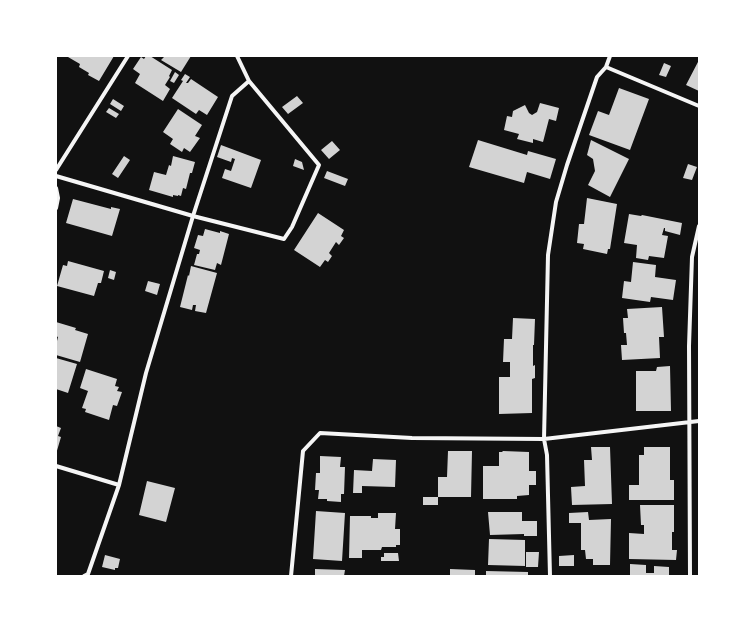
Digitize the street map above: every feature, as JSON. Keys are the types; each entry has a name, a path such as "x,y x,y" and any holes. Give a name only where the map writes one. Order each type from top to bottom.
{"street":[{"path":"56,170 128,56"},
{"path":"56,176 193,216 284,239 292,226 318,165 249,80 237,56"},
{"path":"550,576 547,455 544,439 548,255 555,210 567,165 597,77 606,67 610,56"},
{"path":"606,67 699,106"},
{"path":"84,576 88,574 119,485 146,373 193,216 232,96 249,80"},
{"path":"56,188 58,198 56,208"},
{"path":"690,576 689,346 692,257 699,226"},
{"path":"291,576 302,451 320,433 412,438 544,439 699,421"},
{"path":"56,466 119,485"}],"building":[{"path":"114,56 99,81 88,75 89,73 79,67 80,64 68,57"},
{"path":"146,56 150,56 172,70 165,85 170,89 163,101 135,83 140,74 133,69 141,57 144,59"},
{"path":"162,56 191,56 181,72 161,60 164,57"},
{"path":"699,60 699,91 686,85"},
{"path":"664,63 671,66 666,77 659,75"},
{"path":"175,72 179,75 174,83 170,81"},
{"path":"185,74 190,77 186,83 188,83 191,79 218,97 207,115 199,110 196,114 172,98 183,81 181,80"},
{"path":"619,88 649,99 630,150 589,135 598,111 609,115"},
{"path":"297,96 303,103 288,114 282,107"},
{"path":"113,99 124,106 121,111 110,104"},
{"path":"540,103 559,108 556,121 549,119 543,142 533,139 533,143 517,139 519,134 504,130 507,116 512,117 513,111 525,105 529,113 532,115 537,112"},
{"path":"109,108 119,114 116,118 106,112"},
{"path":"178,109 202,125 195,136 200,138 190,152 184,148 182,152 170,144 173,139 163,132"},
{"path":"478,140 527,155 528,151 556,159 550,179 527,172 524,183 469,167"},
{"path":"591,140 629,159 610,197 588,185 595,171 593,159 587,155"},
{"path":"332,141 340,150 329,159 321,150"},
{"path":"221,145 261,160 251,188 222,178 225,169 231,171 235,159 232,158 231,162 217,157"},
{"path":"124,156 130,160 118,178 112,174"},
{"path":"173,156 195,162 192,173 190,173 186,189 183,188 181,196 173,195 173,197 149,190 154,172 166,175 169,165 171,166"},
{"path":"295,159 302,162 304,170 293,166"},
{"path":"688,164 697,167 692,180 683,178"},
{"path":"327,171 348,179 345,186 324,178"},
{"path":"587,198 617,204 610,249 608,249 607,254 583,249 584,244 577,243 579,224 584,224"},
{"path":"73,199 111,209 111,207 120,209 112,236 66,223"},
{"path":"318,213 344,230 341,236 344,238 339,245 336,242 329,253 332,256 328,262 325,260 320,267 294,250"},
{"path":"629,214 682,223 680,235 665,231 664,228 662,235 668,236 664,258 649,256 648,260 636,258 637,245 624,243"},
{"path":"205,229 229,234 221,265 217,263 215,270 194,265 197,254 199,254 200,250 194,248 198,235 203,236"},
{"path":"68,261 104,271 101,283 98,283 94,296 57,286 63,265 67,266"},
{"path":"633,262 656,265 655,277 676,280 673,300 651,297 650,302 622,298 624,281 631,282"},
{"path":"191,266 217,273 206,313 195,311 196,305 193,305 192,310 180,307"},
{"path":"110,270 116,272 114,280 108,278"},
{"path":"148,281 160,284 157,295 145,291"},
{"path":"662,307 664,337 659,337 660,358 622,360 621,345 627,345 626,333 624,333 623,318 628,318 627,309"},
{"path":"513,318 535,319 533,366 535,365 535,378 532,379 532,413 499,414 499,377 510,377 510,362 503,362 504,339 512,339"},
{"path":"56,322 76,328 75,330 88,334 80,362 56,355 58,337 56,336"},
{"path":"56,358 77,364 68,393 56,389"},
{"path":"670,366 671,411 636,411 636,371 656,371 657,367"},
{"path":"86,369 117,379 115,386 119,387 117,391 122,392 117,406 113,405 109,420 85,412 86,409 82,408 88,391 80,388"},
{"path":"56,426 61,428 58,436 61,437 56,454"},
{"path":"591,447 610,447 612,504 572,505 571,487 585,486 584,460 592,460"},
{"path":"644,447 670,447 670,480 674,480 674,500 629,500 629,485 639,485 639,455 644,455"},
{"path":"448,451 472,451 471,497 438,497 438,477 447,477"},
{"path":"499,452 529,452 529,471 536,471 536,485 529,485 529,495 517,496 517,499 483,499 483,466 499,466"},
{"path":"320,456 341,457 340,467 345,467 344,494 341,494 341,502 318,499 319,490 315,490 316,473 320,473"},
{"path":"373,459 396,460 395,487 362,486 362,493 353,493 354,470 372,471"},
{"path":"147,481 175,488 166,522 139,515"},
{"path":"423,497 438,497 438,505 423,505"},
{"path":"640,505 674,505 672,550 677,550 676,560 629,559 629,533 644,534 644,525 641,525"},
{"path":"316,511 345,513 342,561 313,559"},
{"path":"488,512 522,512 522,521 537,521 537,536 524,536 524,534 490,535"},
{"path":"588,512 589,520 611,519 610,565 593,565 593,559 586,559 585,550 581,550 581,523 569,523 569,513"},
{"path":"378,513 396,513 395,529 400,529 400,545 396,545 396,547 382,547 381,550 362,550 362,558 349,558 350,516 371,516 371,518 378,518"},
{"path":"489,539 525,540 525,566 488,565"},
{"path":"526,552 539,552 538,567 526,567"},
{"path":"384,553 398,553 399,561 381,561 381,557 384,557"},
{"path":"105,555 120,559 118,568 115,568 115,570 102,567"},
{"path":"574,555 574,566 559,566 559,556"},
{"path":"630,564 646,565 646,573 654,573 654,566 669,567 669,576 630,576"},
{"path":"315,569 345,570 344,576 315,576"},
{"path":"450,569 475,570 475,576 450,576"},
{"path":"486,571 528,572 528,576 486,576"}]}
